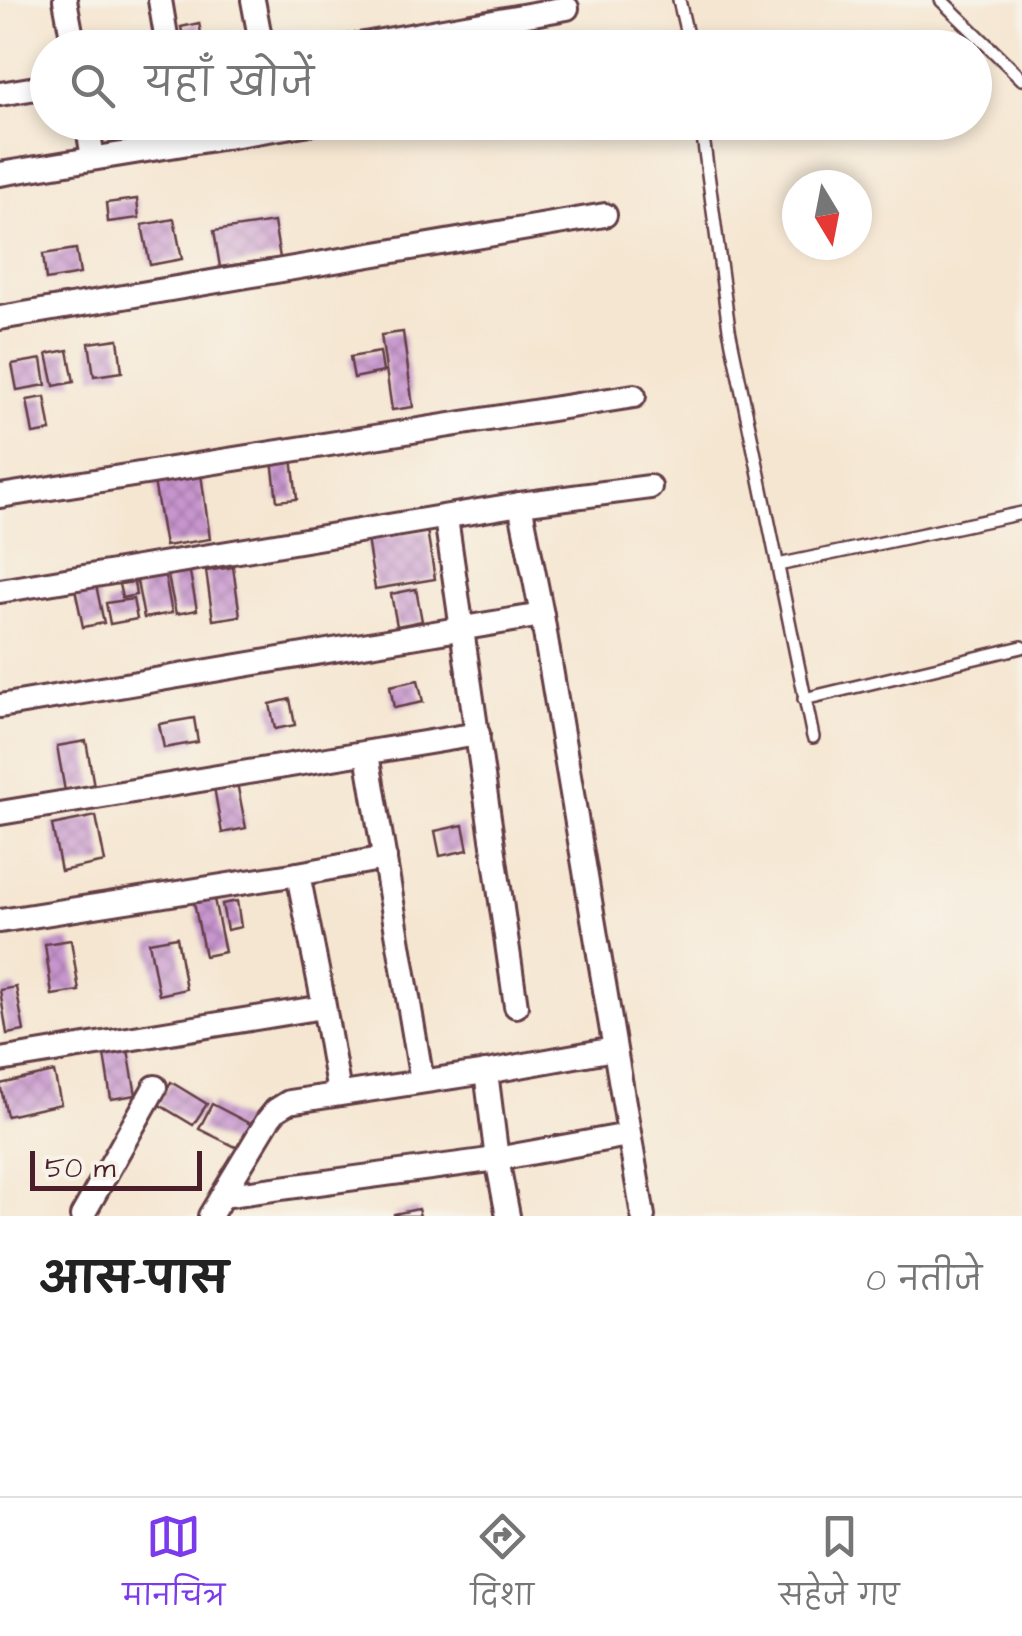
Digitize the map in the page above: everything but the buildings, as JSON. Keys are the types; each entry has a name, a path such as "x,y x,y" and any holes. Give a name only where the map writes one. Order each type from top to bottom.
{"street":[{"path":"66,0 71,30"},
{"path":"160,0 165,30"},
{"path":"253,0 259,30"},
{"path":"443,30 567,8"},
{"path":"0,94 30,89"},
{"path":"90,140 93,158"},
{"path":"0,174 93,158 160,140"},
{"path":"0,318 605,215"},
{"path":"0,496 634,396"},
{"path":"0,591 520,504 650,488"},
{"path":"520,504 643,1216"},
{"path":"446,518 516,1006"},
{"path":"0,706 542,616"},
{"path":"0,813 478,734"},
{"path":"368,754 422,1081"},
{"path":"0,921 385,858"},
{"path":"298,874 339,1093"},
{"path":"0,1060 302,1012 317,1008 323,1000"},
{"path":"217,1208 276,1110 300,1099 614,1049"},
{"path":"486,1072 508,1216"},
{"path":"82,1216 155,1086"},
{"path":"217,1208 628,1135"}],"lane":[{"path":"678,0 686,30"},
{"path":"941,0 972,30"},
{"path":"992,50 1022,79"},
{"path":"703,140 729,329 813,737"},
{"path":"778,565 1022,513"},
{"path":"804,698 1022,647"}]}
